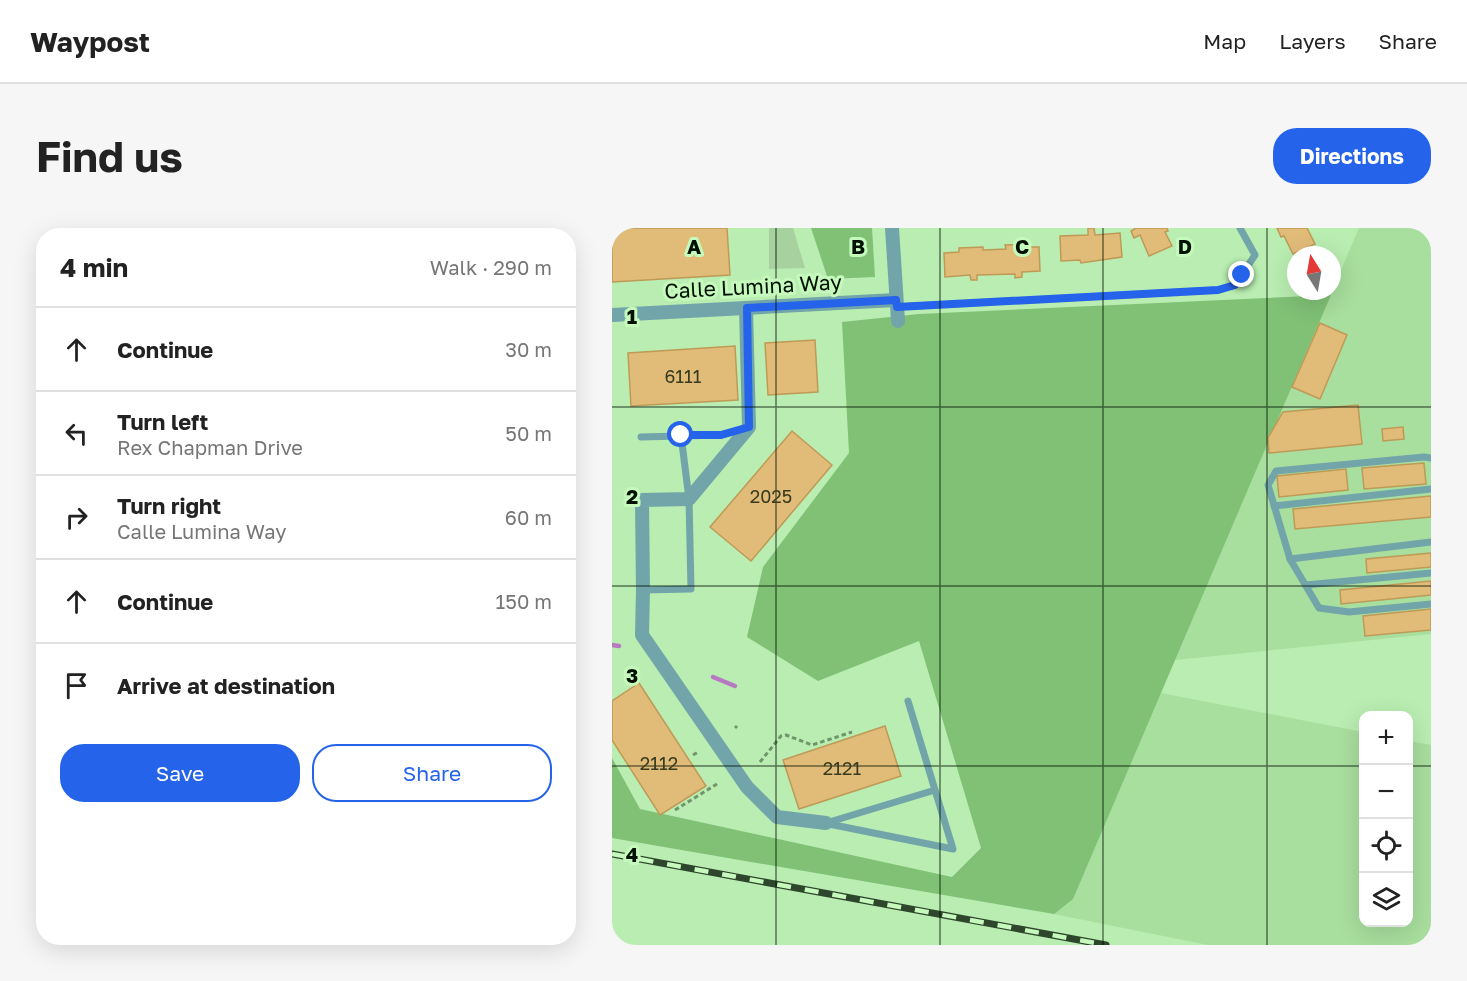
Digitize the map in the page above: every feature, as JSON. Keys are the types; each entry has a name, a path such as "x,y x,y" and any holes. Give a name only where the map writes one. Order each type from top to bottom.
{"street":[{"path":"892,228 897,309"},
{"path":"747,308 749,427 689,499 642,500 642,635 747,787 777,817 826,823"},
{"name":"Calle Lumina Way","path":"612,315 747,308 897,309"}],"lane":[{"path":"897,309 1218,290 1235,285 1255,255 1240,228"},
{"path":"640,437 721,435 749,427"},
{"path":"643,590 690,589 689,499 681,435"},
{"path":"1431,458 1276,471 1268,485 1290,559 1319,608 1349,612 1431,604"},
{"path":"1274,506 1431,489"},
{"path":"1290,559 1431,542"},
{"path":"1306,585 1431,573"},
{"path":"826,823 953,849 909,701"},
{"path":"826,823 935,790"}],"path":[{"path":"760,762 782,736 786,735 812,745 852,732"},
{"path":"693,755 698,752"},
{"path":"675,810 717,784"}],"shaded area":[{"path":"769,228 793,228 805,268 769,269"},
{"path":"811,228 872,228 875,277 828,279"},
{"path":"1359,228 1431,228 1431,634 1175,660 1328,300 1341,300 1341,270"},
{"path":"1287,297 1287,300 1329,300 1073,899 1054,914 612,838 612,758 640,809 952,877 981,848 919,641 818,681 747,637 763,567 849,453 842,322 919,314"},
{"path":"1161,693 1359,731 1359,927 1413,927 1413,742 1431,745 1431,945 1208,945 1054,914"}],"building":[{"path":"612,228 727,228 730,275 612,282"},
{"path":"1088,228 1094,228 1095,235 1120,233 1122,257 1081,263 1080,260 1061,261 1060,236 1088,235"},
{"path":"1136,228 1167,228 1168,231 1165,232 1172,246 1149,256 1140,235 1134,238 1131,231"},
{"path":"1277,228 1307,228 1315,244 1289,246 1284,236 1281,237"},
{"path":"1029,244 1029,247 1039,247 1040,271 1022,272 1022,277 1015,278 1015,274 977,275 977,280 971,280 970,275 945,277 944,253 959,252 959,248 1006,249 1005,245"},
{"path":"1320,323 1347,335 1320,399 1292,387"},
{"path":"815,340 818,392 768,395 765,343"},
{"path":"735,346 738,400 631,406 628,353"},
{"path":"1358,405 1362,444 1269,453 1268,438 1283,412"},
{"path":"1403,427 1404,439 1383,441 1382,429"},
{"path":"792,431 832,465 751,561 710,527"},
{"path":"1424,463 1426,484 1364,489 1362,468"},
{"path":"1346,469 1348,490 1279,497 1277,476"},
{"path":"1431,496 1431,517 1295,529 1293,509"},
{"path":"1431,553 1431,567 1367,573 1366,559"},
{"path":"1431,581 1431,595 1341,604 1340,590"},
{"path":"1431,609 1431,630 1365,636 1363,616"},
{"path":"639,683 706,786 660,815 612,740 612,701"},
{"path":"885,726 901,776 799,809 783,760"}],"waterway":[{"path":"612,645 619,646"},
{"path":"713,677 735,686"}],"railway":[{"path":"612,854 1106,945"}],"route":[{"path":"681,435 721,435 749,427 747,308 896,300 897,307 1218,290 1235,285 1242,275"}]}
